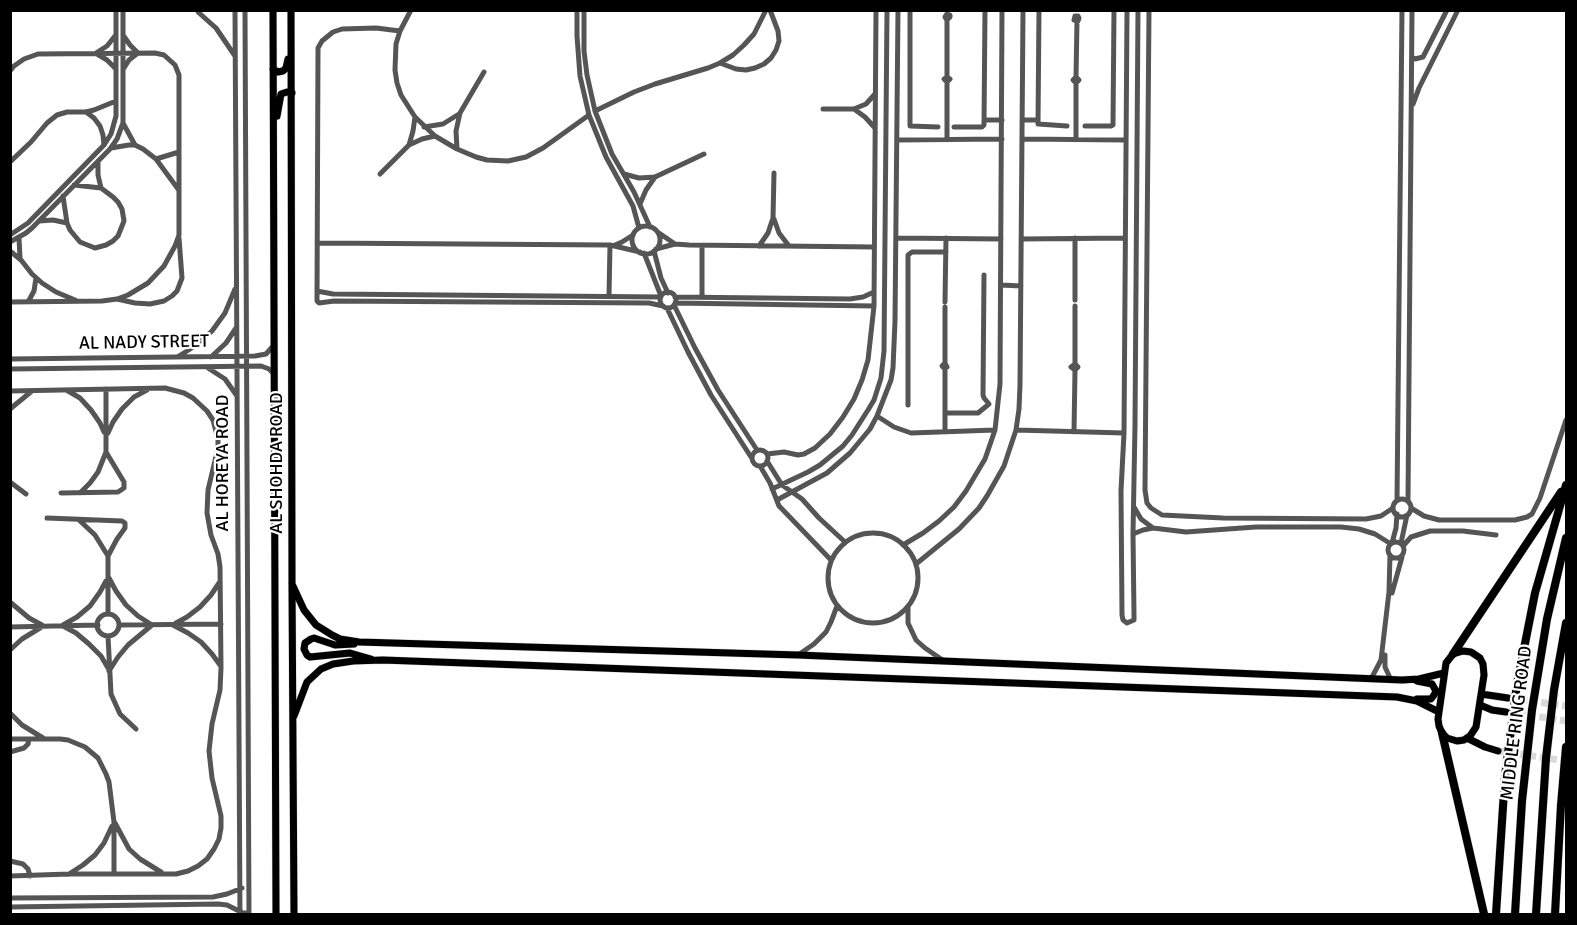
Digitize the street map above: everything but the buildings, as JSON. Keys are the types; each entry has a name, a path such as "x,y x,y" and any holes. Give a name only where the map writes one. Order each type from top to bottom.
{"highway":[{"path":"1453,654 1547,516 1566,484"},
{"path":"1496,915 1505,776 1517,684 1535,593 1566,484"},
{"name":"MIDDLE RING ROAD","path":"1515,915 1524,778 1532,710 1547,619 1566,538"},
{"name":"MIDDLE RING ROAD","path":"1536,915 1547,746 1566,623"},
{"path":"1442,733 1484,915"},
{"path":"1555,915 1566,747"}],"main road":[{"name":"AL SHOHDA ROAD","path":"273,10 276,915"},
{"name":"AL SHOHDA ROAD","path":"291,10 294,915"},
{"path":"273,69 278,72 285,70 291,48"},
{"path":"273,122 280,96 285,92 292,93"},
{"path":"292,584 304,610 316,625 332,635 359,642 798,655 1391,680 1430,677 1444,673"},
{"path":"359,642 340,645 310,639 305,643 304,649 310,657 350,653 373,660"},
{"path":"1460,651 1474,653 1480,658 1484,668 1476,727 1473,734 1461,740 1447,738 1438,723 1446,663 1453,654 1460,651"},
{"path":"294,716 303,687 315,672 333,664 373,660 1408,699 1431,699 1436,691 1430,683 1407,680"},
{"path":"1481,694 1508,698"},
{"path":"1488,708 1486,701 1493,695"},
{"path":"1408,699 1439,712"},
{"path":"1480,705 1506,712"},
{"path":"1467,738 1498,751"}],"street":[{"name":"AL HOREYA ROAD","path":"233,10 236,31 240,913"},
{"name":"AL HOREYA ROAD","path":"245,10 249,914"},
{"path":"411,10 396,44 397,83 401,95 424,127 457,149 487,160 498,161 526,157 543,148 589,115"},
{"path":"720,63 746,70 764,64 771,58 779,40 778,31 768,10"},
{"path":"595,111 655,84 720,63 733,55 754,34 768,10"},
{"path":"580,12 586,67 595,111 623,173 659,237 660,241 655,250 661,278 675,301 706,369 730,411 757,450 767,454 783,452 798,455 810,452 830,434 843,417 858,390 868,360 874,306 876,10"},
{"path":"772,489 808,472 832,456 861,423 874,400 881,378 885,321 887,10"},
{"path":"777,500 827,473 850,453 870,429 887,393 893,368 895,321 898,10"},
{"path":"910,10 910,126 938,127"},
{"path":"954,128 982,128 984,126 986,10"},
{"path":"903,545 939,521 966,491 985,459 995,430 1000,384 1002,10"},
{"path":"916,564 959,529 979,508 1004,466 1016,430 1019,409 1023,10"},
{"path":"1039,10 1038,120 1040,125 1067,126"},
{"path":"1085,126 1111,126 1113,124 1114,10"},
{"path":"1127,10 1124,433 1121,490 1122,598 1123,620 1127,623 1132,622 1134,618 1138,10"},
{"path":"1149,10 1145,490 1147,503 1150,508 1162,515 1201,517 1366,519 1395,512 1402,516 1407,515"},
{"path":"1371,679 1382,660 1389,592 1390,555 1388,550 1396,528 1402,10"},
{"path":"1412,10 1408,501 1411,508 1424,516 1439,520 1527,518 1535,509 1566,420"},
{"path":"1419,59 1425,54 1447,10"},
{"path":"1411,111 1429,68 1458,10"},
{"path":"14,234 38,221 117,139 123,123 120,11"},
{"path":"198,12 216,28 236,58"},
{"path":"580,12 577,36 579,68 589,115 606,157 633,206 639,228"},
{"path":"947,15 947,140"},
{"path":"1076,16 1076,139"},
{"path":"400,31 376,28 342,29 333,32 322,41 318,48 316,300 319,303 334,301 654,303 665,307"},
{"path":"236,31 245,31"},
{"path":"120,34 138,53"},
{"path":"95,54 120,34"},
{"path":"10,71 24,59 38,54 120,53 164,55 178,71 179,235 182,278 177,291 164,301 150,304 117,299"},
{"path":"10,242 14,234 28,223 104,145 116,122 120,69 138,53"},
{"path":"95,54 120,69"},
{"path":"1412,57 1419,59"},
{"path":"1419,59 1422,66 1429,68"},
{"path":"457,149 456,130 460,113 484,72"},
{"path":"854,110 866,104 875,94"},
{"path":"10,162 32,142 51,119 67,112 87,112 102,108 116,101"},
{"path":"823,109 854,110 866,117 875,128"},
{"path":"87,112 100,126 104,145"},
{"path":"424,127 443,124 460,113"},
{"path":"409,145 415,117"},
{"path":"984,120 1002,120"},
{"path":"1022,120 1038,120"},
{"path":"123,123 135,145 156,159 179,190"},
{"path":"380,174 409,145 435,136"},
{"path":"897,140 1002,139"},
{"path":"1022,139 1126,140"},
{"path":"110,148 135,145"},
{"path":"156,159 179,152"},
{"path":"623,173 639,178 655,177 704,154"},
{"path":"98,161 100,188"},
{"path":"759,246 768,233 773,218 774,173"},
{"path":"640,204 655,177"},
{"path":"63,196 67,223 75,237 94,248 106,245 118,236 124,222 122,209 113,196 100,188 74,185"},
{"path":"1126,193 1137,193"},
{"path":"1401,208 1410,208"},
{"path":"773,218 779,233 789,246"},
{"path":"38,221 53,220 67,223"},
{"path":"610,245 622,242 639,228 646,226 653,228 675,244"},
{"path":"14,234 21,260"},
{"path":"10,302 102,302 117,299 139,289 157,275 170,256 179,235"},
{"path":"633,235 633,243 642,252 661,302 711,395 754,465 760,466 767,461"},
{"path":"896,238 1000,239"},
{"path":"945,431 946,238"},
{"path":"1074,432 1075,238"},
{"path":"1021,239 1125,238"},
{"path":"316,243 610,245 642,252 675,244 874,247"},
{"path":"609,296 610,245"},
{"path":"702,246 702,297"},
{"path":"10,251 36,278 56,292 79,302"},
{"path":"908,405 908,255 912,252 946,252"},
{"path":"945,413 978,413 989,404 983,394 984,275"},
{"path":"28,302 34,291 36,278"},
{"path":"176,357 195,346 212,331 225,313 237,282"},
{"path":"1001,285 1021,286"},
{"path":"317,291 333,294 661,297 668,292"},
{"path":"665,307 675,301 702,297 856,299 874,292"},
{"path":"675,301 874,306"},
{"path":"885,321 895,321"},
{"path":"211,357 226,343 237,326"},
{"name":"AL NADY STREET","path":"10,359 246,357 263,355 274,345"},
{"name":"AL NADY STREET","path":"10,369 261,366 274,374"},
{"path":"206,367 225,379 237,398"},
{"path":"80,493 95,477 106,452 106,389"},
{"path":"106,437 122,409 134,397 148,389"},
{"path":"10,409 34,390"},
{"path":"66,390 91,410 106,437"},
{"path":"10,391 175,390 193,398 207,411 216,429 218,448 208,490 207,513 219,560 221,624 220,690 212,724 209,751 212,778 221,816 221,828 219,839 207,859 188,871 176,874 10,876"},
{"path":"877,417 905,432 995,430"},
{"path":"1124,425 1136,425"},
{"path":"1016,430 1124,433"},
{"path":"751,457 757,450"},
{"path":"61,493 118,492 123,488 124,482 106,452"},
{"path":"767,454 767,461 782,485 804,500 819,518 845,542"},
{"path":"760,466 783,510 831,560"},
{"path":"10,482 26,494"},
{"path":"804,500 806,485"},
{"path":"1397,501 1402,499 1408,501"},
{"path":"1134,506 1141,519 1153,528"},
{"path":"1391,680 1384,660 1392,592 1405,552 1402,544 1407,515 1411,508"},
{"path":"47,518 124,522 125,528 108,556 108,614"},
{"path":"77,519 95,535 108,556"},
{"path":"1133,534 1153,528 1186,532 1256,527 1341,527 1375,534 1391,544 1398,542 1402,544"},
{"path":"1402,544 1411,537 1430,531 1452,530 1496,535"},
{"path":"874,533 885,535 903,545 916,564 918,576 916,592 909,606 893,619 883,622 873,623 853,619 845,614 831,596 828,584 831,560 839,547 854,537 874,533"},
{"path":"1390,555 1395,559 1402,557"},
{"path":"108,577 126,604 152,625"},
{"path":"61,626 90,606 108,577"},
{"path":"172,624 187,617 200,607 220,580"},
{"path":"10,602 29,618 44,626"},
{"path":"798,655 826,632 837,606"},
{"path":"909,606 908,623 913,635 920,645 944,661"},
{"path":"108,614 116,617 119,625 116,632 108,636 101,633 98,625 100,618 108,614"},
{"path":"172,624 201,642 221,668"},
{"path":"119,625 221,624"},
{"path":"10,627 98,625"},
{"path":"110,670 128,645 152,625"},
{"path":"10,650 29,634 44,626"},
{"path":"61,626 76,633 90,644 110,670"},
{"path":"108,636 110,687 113,701 125,720 136,729"},
{"path":"10,713 29,730 45,739"},
{"path":"10,739 60,739 77,743 98,758 109,782 114,822 114,874"},
{"path":"10,752 24,748 29,739"},
{"path":"114,822 129,849 163,874"},
{"path":"69,874 94,855 104,843 114,822"},
{"path":"10,861 23,864 30,876"},
{"path":"10,898 213,897 249,887"},
{"path":"10,907 218,904 227,905 240,913 249,914"}],"tunnel":[{"path":"1510,698 1566,706"},
{"path":"1508,712 1566,721"},
{"path":"1498,751 1566,761"}]}
